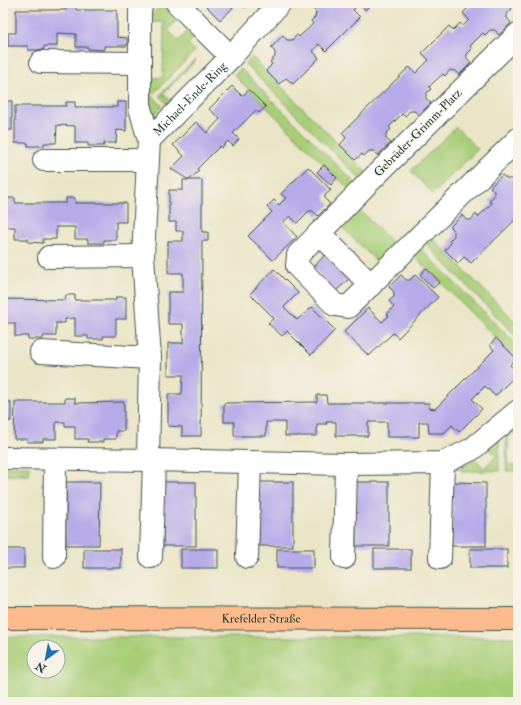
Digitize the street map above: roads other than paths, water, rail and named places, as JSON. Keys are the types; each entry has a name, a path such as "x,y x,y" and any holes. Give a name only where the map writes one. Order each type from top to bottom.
{"main road":[{"name":"Krefelder Straße","path":"3,618 518,619"}],"street":[{"name":"Michael-Ende-Ring","path":"142,3 140,12 140,108 148,150 143,256 150,358 151,557"},
{"name":"Michael-Ende-Ring","path":"177,3 231,57"},
{"name":"Michael-Ende-Ring","path":"148,150 280,3"},
{"name":"Gebrüder-Grimm-Platz","path":"518,34 298,255 297,266 335,305 348,306 518,139"},
{"path":"41,62 140,63"},
{"path":"44,160 148,150"},
{"path":"319,233 371,285"},
{"path":"48,257 143,256"},
{"path":"42,352 150,358"},
{"path":"3,458 250,463 442,463 472,449 518,411"},
{"path":"54,557 55,459"},
{"path":"247,558 250,463"},
{"path":"440,558 442,463"},
{"path":"344,558 346,464"}]}
